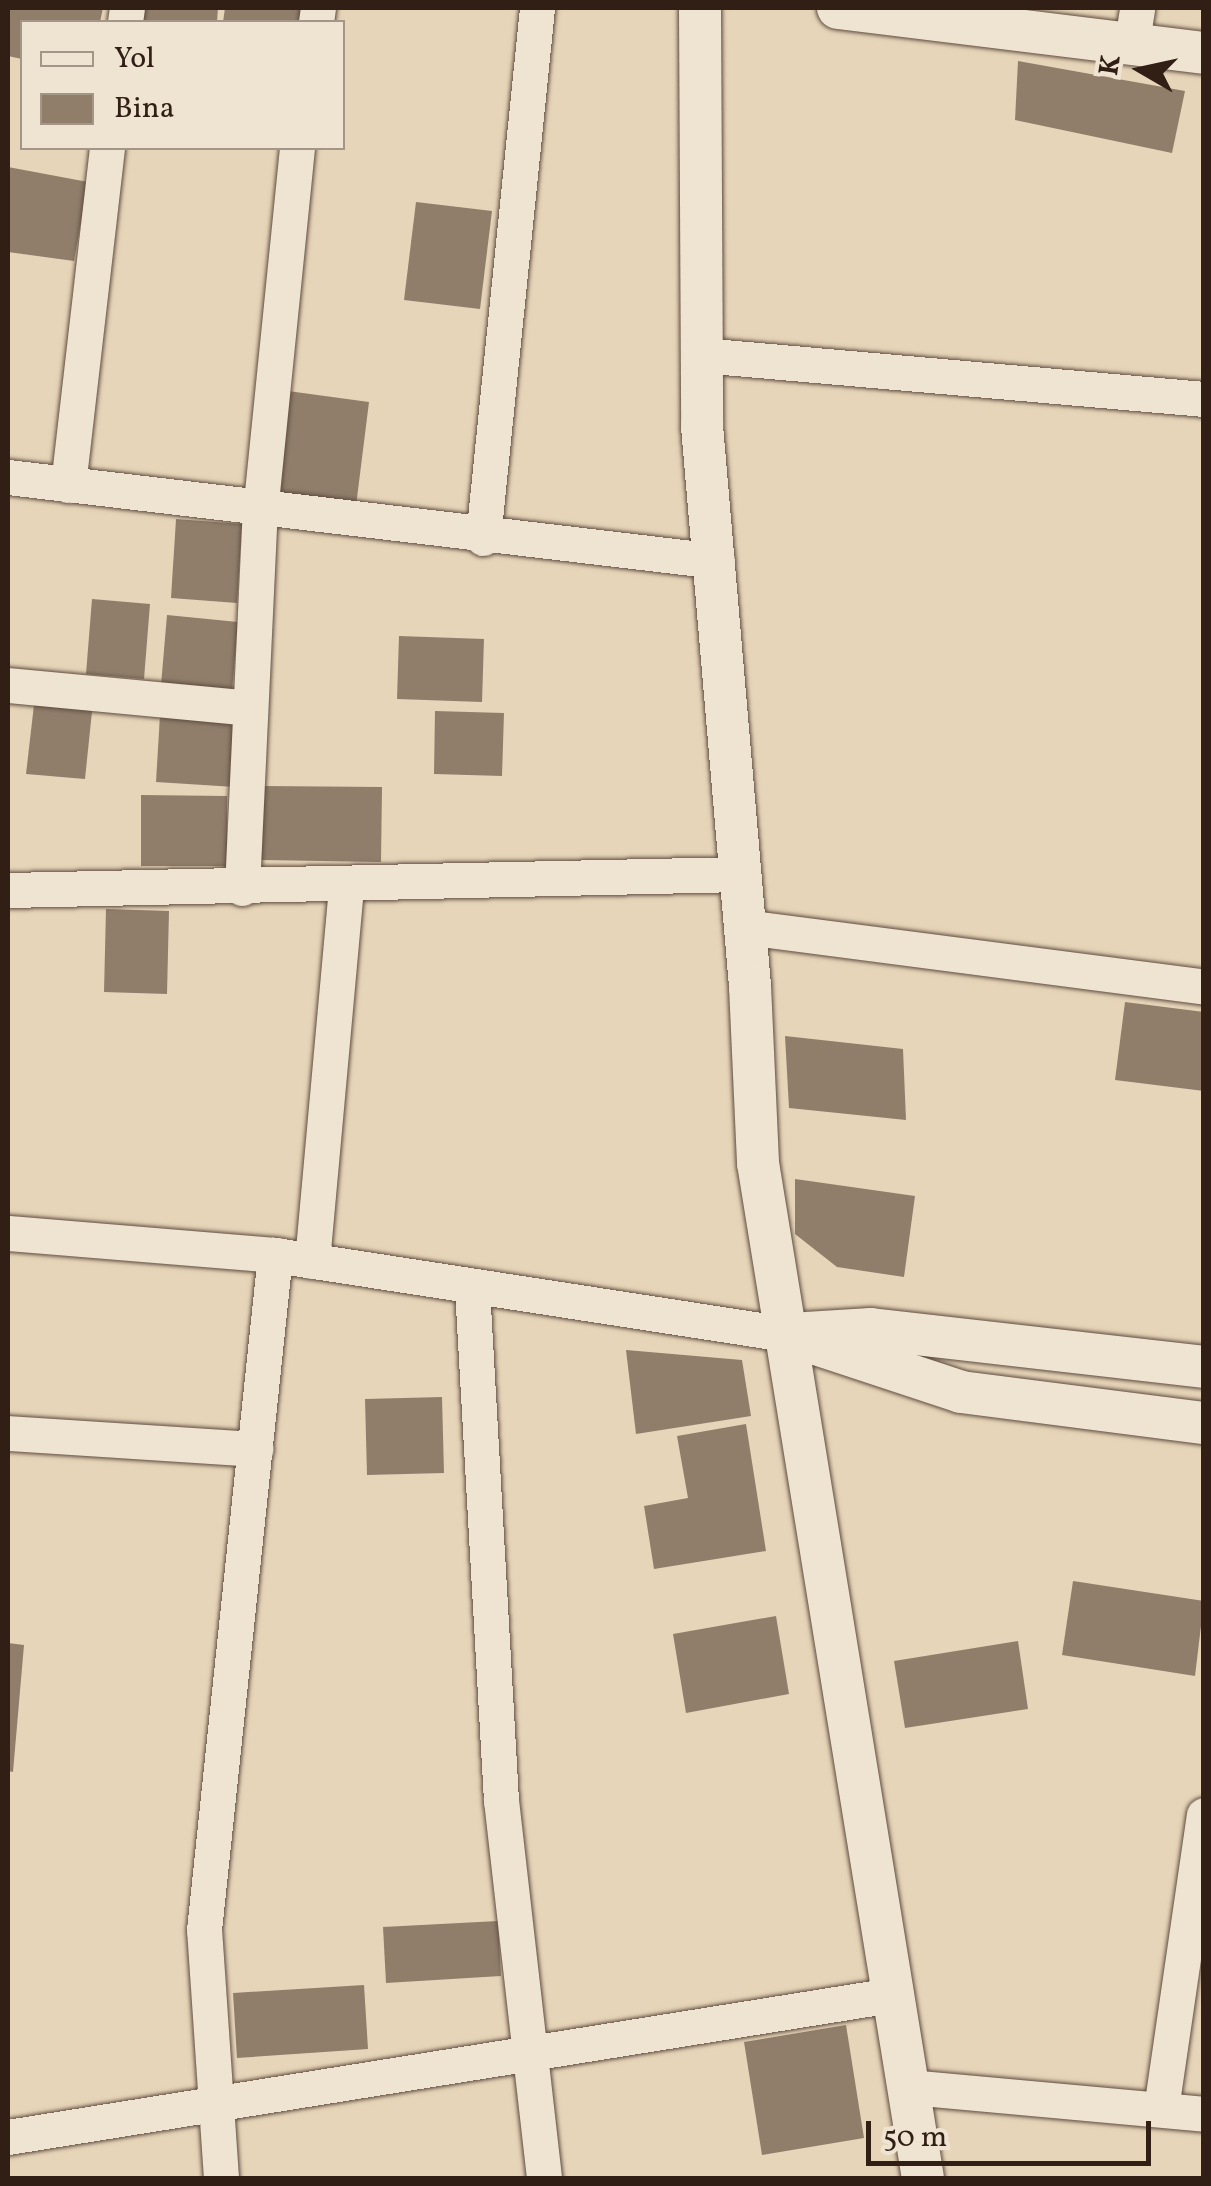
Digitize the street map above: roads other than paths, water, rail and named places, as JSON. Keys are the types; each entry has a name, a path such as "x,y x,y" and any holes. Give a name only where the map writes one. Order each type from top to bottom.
{"street":[{"path":"483,538 537,8"},
{"path":"700,8 700,354 745,927 758,1163 923,2178"},
{"path":"838,8 1135,24 1204,53"},
{"path":"68,485 107,150"},
{"path":"242,888 260,512 297,150"},
{"path":"700,354 1204,399"},
{"path":"8,477 260,512 718,560"},
{"path":"8,685 250,708"},
{"path":"8,890 242,888 740,874"},
{"path":"312,1262 346,885"},
{"path":"745,927 1204,987"},
{"path":"8,1233 276,1255 786,1334 962,1392 1204,1423"},
{"path":"221,2178 210,2108 204,1930 276,1255"},
{"path":"472,1288 501,1800 526,2056 544,2178"},
{"path":"786,1334 870,1329 1204,1367"},
{"path":"8,1433 255,1449"},
{"path":"1161,2109 1204,1815"},
{"path":"8,2136 210,2108 892,1995"},
{"path":"908,2087 1204,2114"}]}
